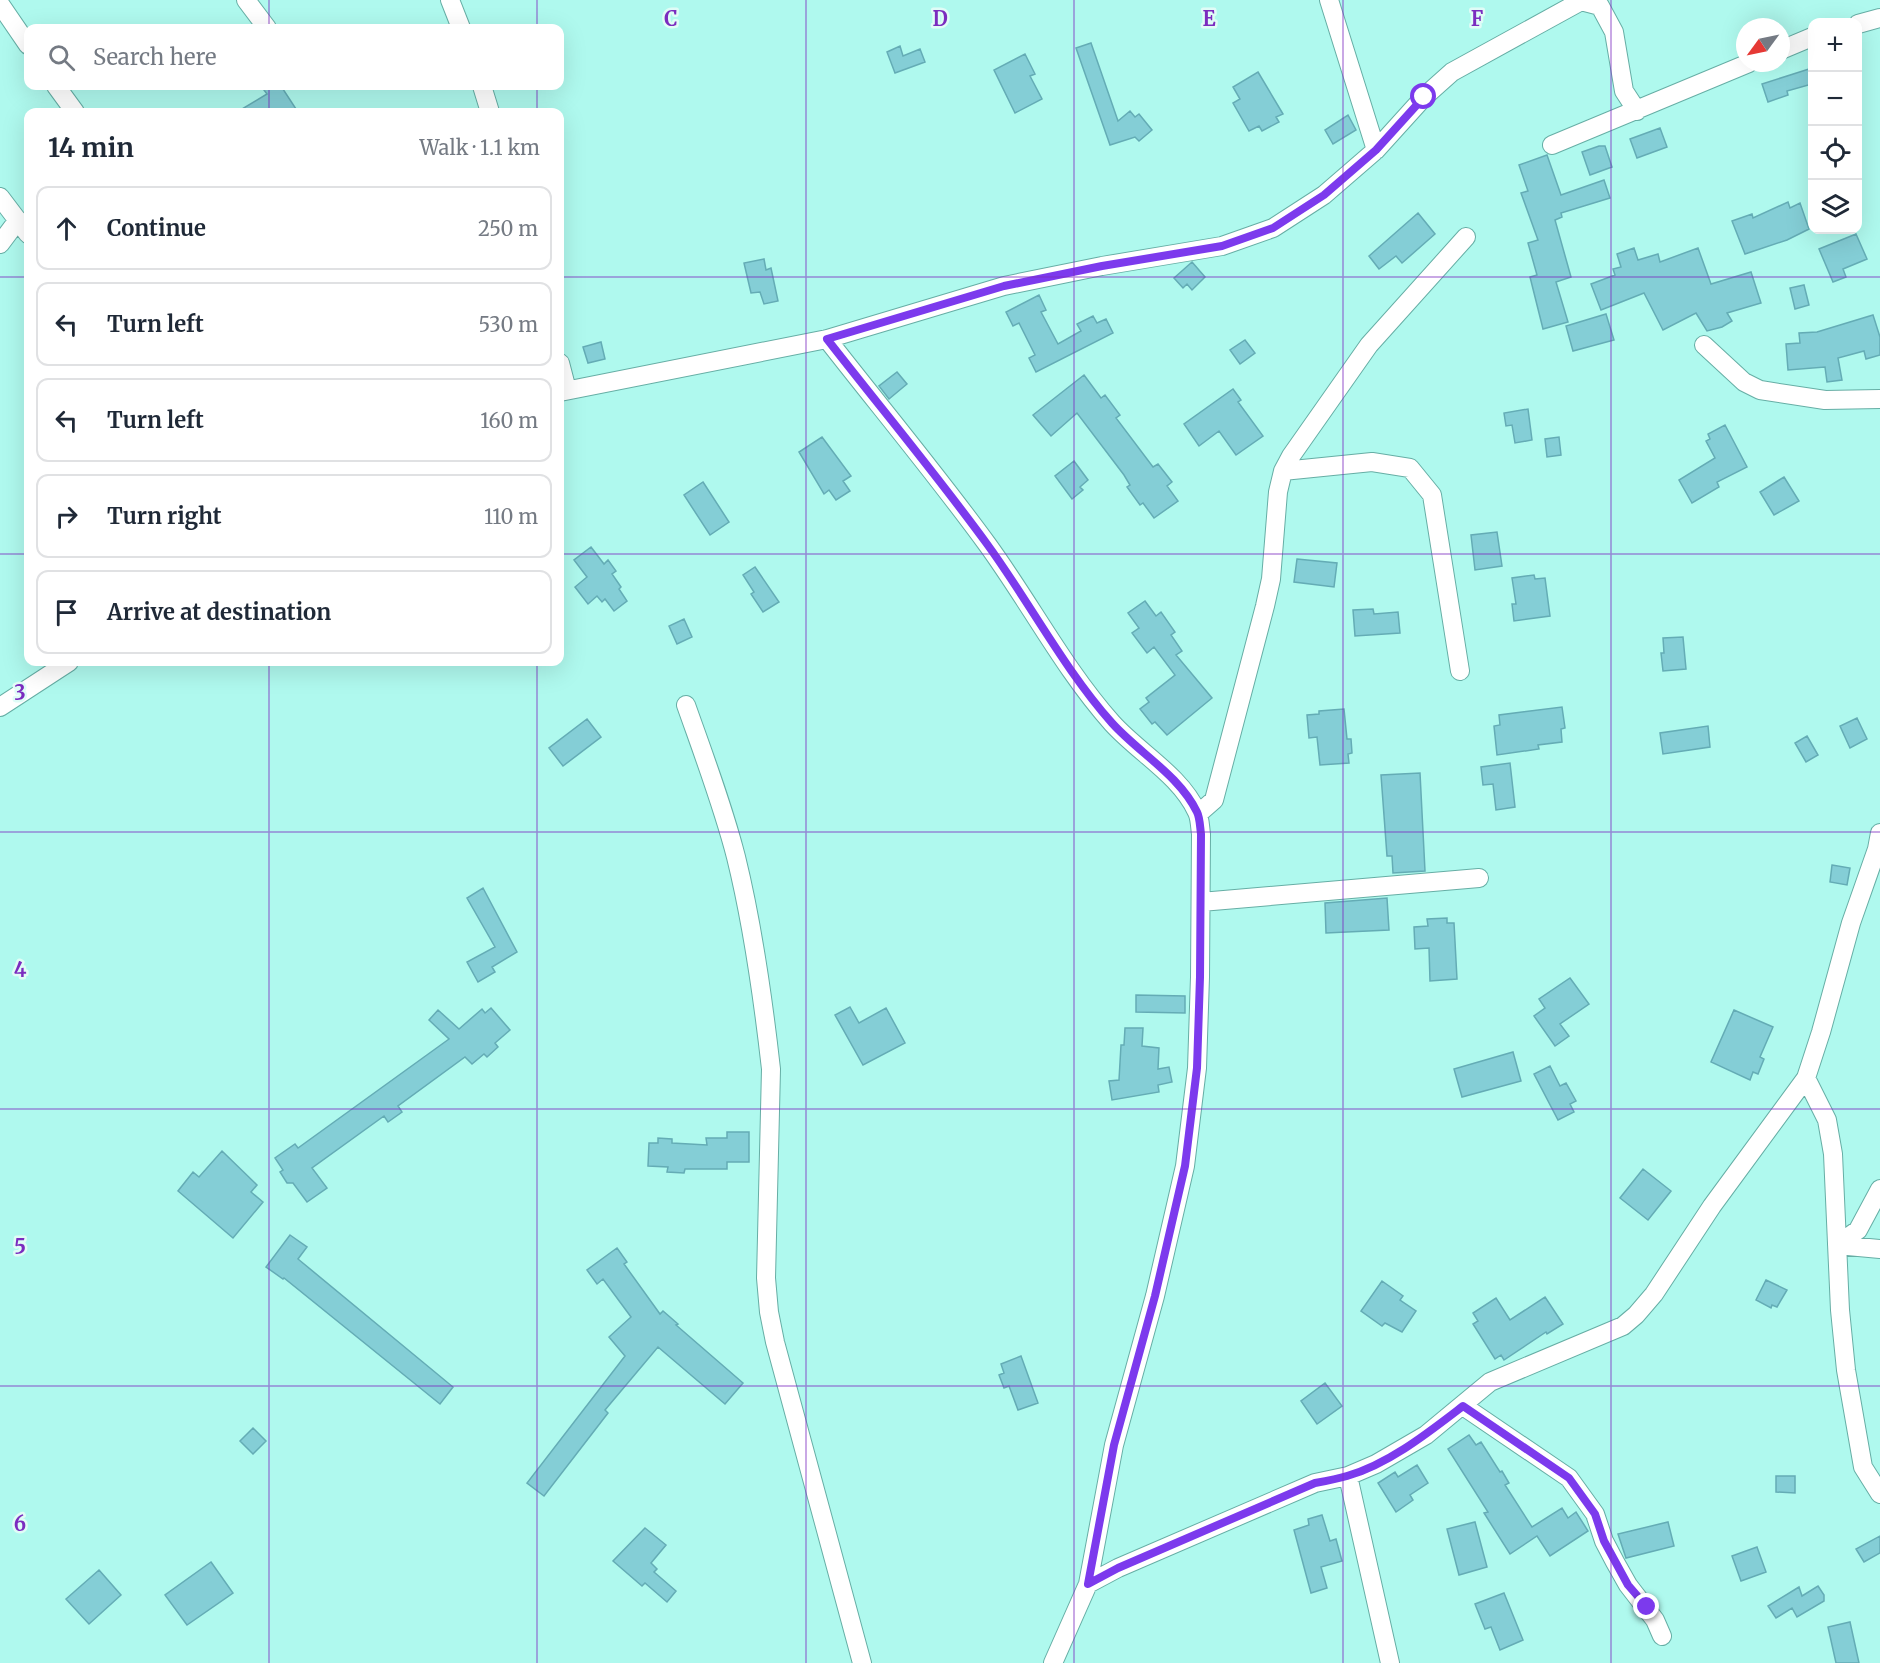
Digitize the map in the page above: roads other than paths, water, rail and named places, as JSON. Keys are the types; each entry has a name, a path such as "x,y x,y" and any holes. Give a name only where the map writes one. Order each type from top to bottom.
{"street":[{"path":"6,0 0,4 24,39"},
{"path":"246,0 264,24"},
{"path":"450,0 459,24"},
{"path":"1329,0 1376,150"},
{"path":"564,391 827,339 1004,286 1102,266 1222,246 1273,228 1324,195 1376,150 1424,97 1452,72 1582,1 1600,6 1614,32 1624,90 1638,111"},
{"path":"1862,23 1880,18"},
{"path":"1790,46 1808,39"},
{"path":"1551,146 1736,69"},
{"path":"59,90 72,108"},
{"path":"483,90 489,108"},
{"path":"0,197 23,227 0,244"},
{"path":"1198,814 1214,800 1265,606 1271,579 1275,511 1283,471 1316,417 1369,345 1466,237"},
{"path":"827,339 987,545 1110,720 1189,797 1198,814 1201,834 1201,902 1197,1068 1185,1166 1155,1296 1114,1445 1088,1584 1053,1663"},
{"path":"1704,345 1744,382 1760,390 1825,400 1880,399"},
{"path":"1283,471 1372,462 1410,468 1432,495 1460,671"},
{"path":"0,707 63,666"},
{"path":"686,705 720,803 736,859 758,973 767,1038 771,1069 766,1278 769,1312 775,1342 861,1663"},
{"path":"1088,1584 1118,1568 1315,1483 1348,1476 1376,1464 1426,1435 1490,1382 1603,1336 1623,1326 1636,1315 1654,1294 1712,1206 1806,1078 1851,923 1879,844"},
{"path":"1201,902 1479,878"},
{"path":"1806,1078 1827,1120 1833,1154 1846,1370 1863,1467 1880,1494"},
{"path":"1837,1245 1858,1230 1880,1189"},
{"path":"1837,1245 1880,1249"},
{"path":"1463,1406 1569,1478 1595,1514 1604,1541 1615,1562 1628,1585 1655,1620 1662,1636"},
{"path":"1348,1476 1390,1663"}]}
